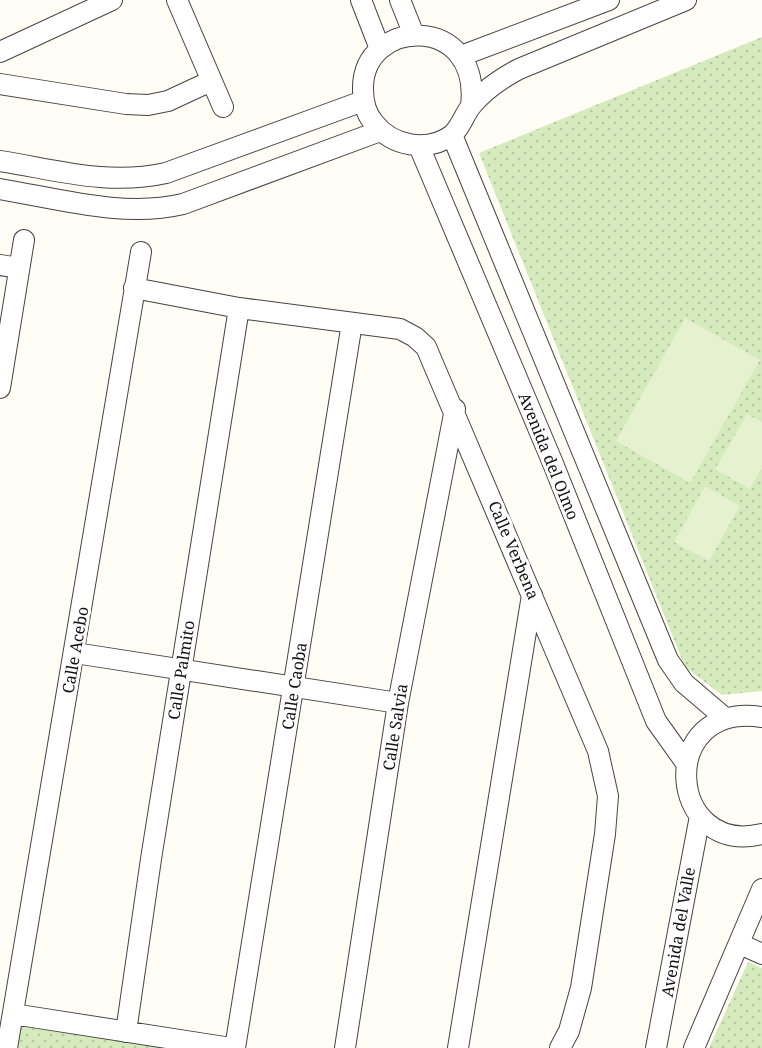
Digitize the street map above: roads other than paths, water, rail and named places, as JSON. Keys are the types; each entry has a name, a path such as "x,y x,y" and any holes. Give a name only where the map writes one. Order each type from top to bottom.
{"street":[{"path":"0,52 112,0"},
{"path":"177,0 223,107"},
{"path":"361,0 380,49"},
{"path":"400,0 414,35"},
{"path":"461,56 609,0"},
{"path":"471,106 471,79 461,56 448,44 431,36 414,35 397,39 380,49 369,64 363,82 363,101 370,119 380,131 400,143 419,146 436,143 452,135 464,122 471,106 499,80 519,69 686,0"},
{"path":"0,84 126,105 148,105 168,101 211,81"},
{"path":"0,160 115,180 140,179 166,173 363,101"},
{"path":"0,189 136,211 159,210 183,204 380,131"},
{"name":"Avenida del Olmo","path":"452,135 583,448 668,660 684,683 724,718"},
{"name":"Avenida del Olmo","path":"419,146 552,461 656,721 686,763"},
{"path":"0,388 10,267 24,240"},
{"name":"Calle Acebo","path":"7,1048 141,252"},
{"name":"Calle Verbena","path":"134,288 239,308 400,329 416,337 426,347 455,409 598,751 608,796 581,988 569,1031 560,1048"},
{"name":"Calle Palmito","path":"126,1032 239,308"},
{"name":"Calle Caoba","path":"233,1048 294,689 352,323"},
{"name":"Calle Salvia","path":"345,1048 398,703 455,409"},
{"path":"552,461 583,448"},
{"path":"458,1048 532,594"},
{"path":"75,653 294,689 398,703"},
{"path":"762,717 744,715 724,718 707,728 693,744 686,763 685,782 690,800 700,816 715,828 732,836 762,834"},
{"name":"Avenida del Valle","path":"656,1048 700,816"},
{"path":"694,1048 762,889"},
{"path":"740,944 762,954"},
{"path":"13,1014 233,1048"}]}
